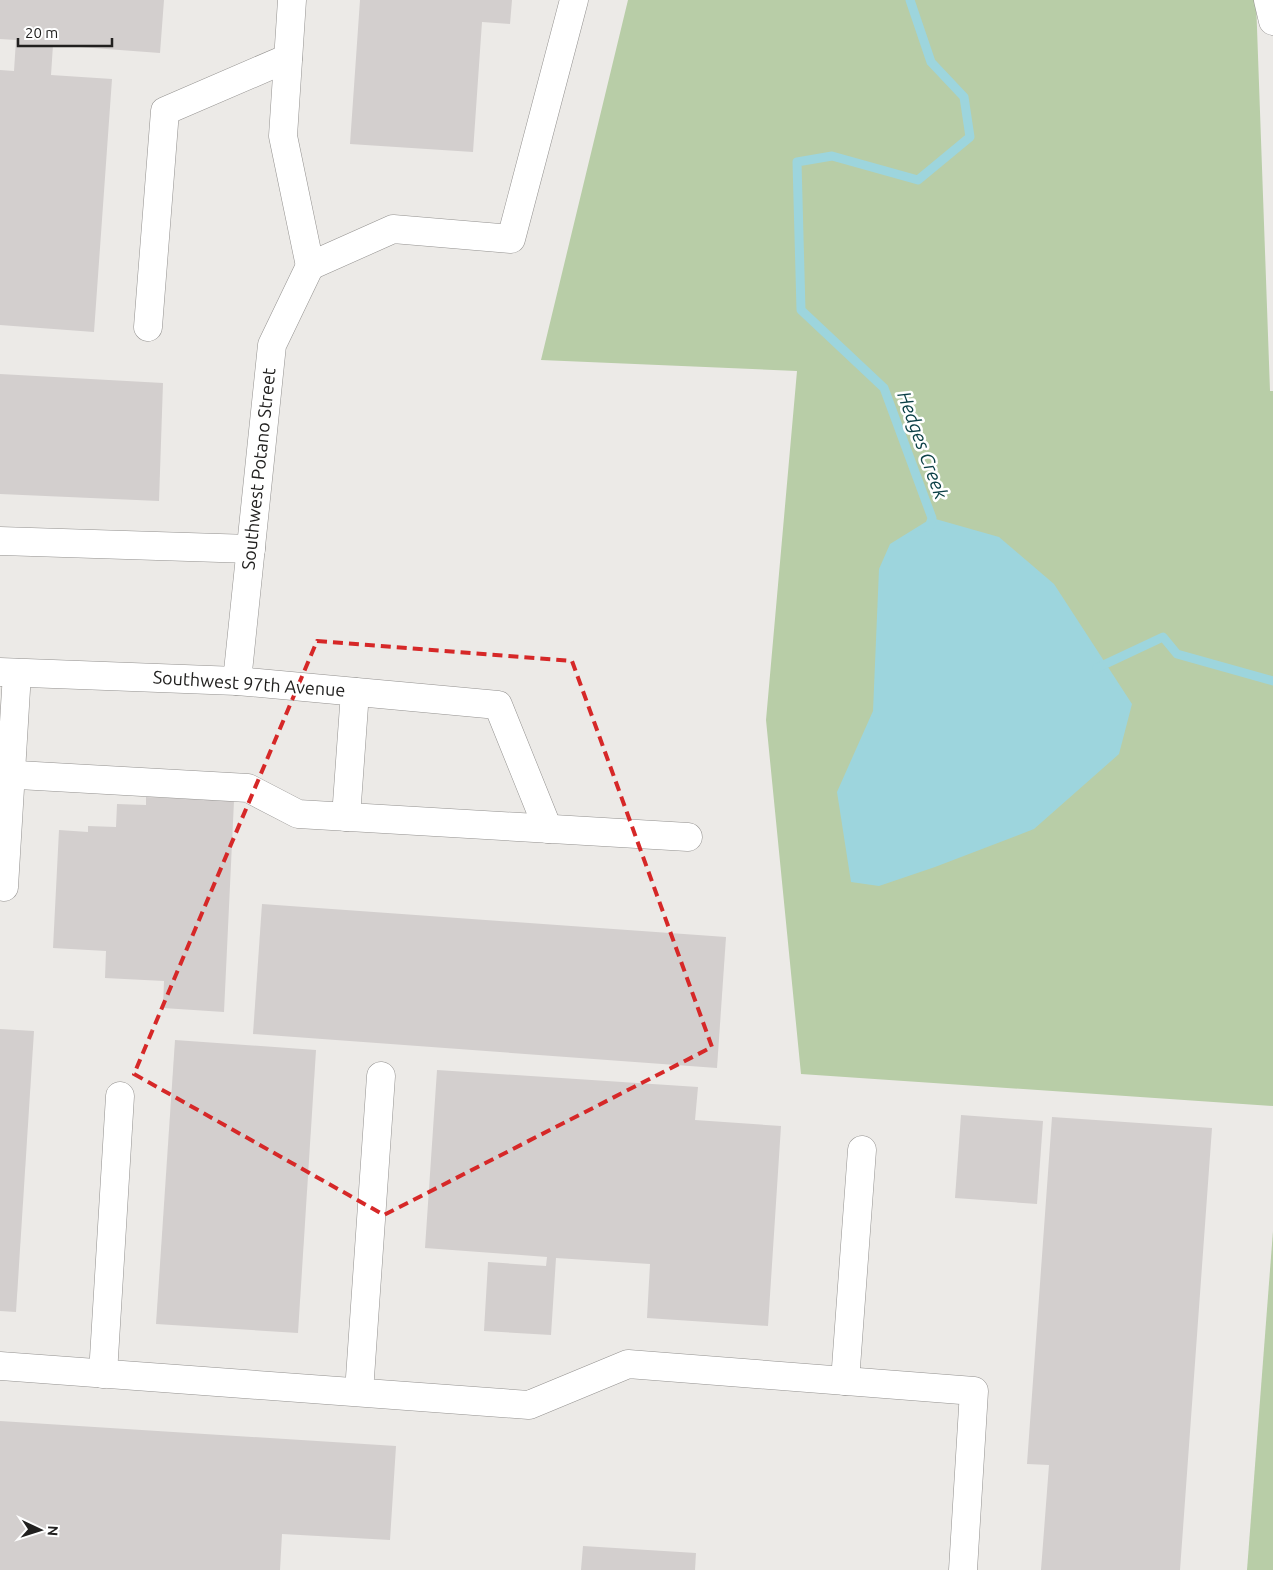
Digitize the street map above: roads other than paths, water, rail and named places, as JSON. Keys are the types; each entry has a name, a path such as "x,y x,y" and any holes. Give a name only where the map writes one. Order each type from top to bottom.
{"street":[{"path":"292,0 283,136 310,266 393,230 511,239 574,0"},
{"path":"1268,0 1273,21"},
{"path":"148,327 165,111 288,58"},
{"name":"Southwest Potano Street","path":"237,681 272,345 310,266"},
{"path":"0,541 251,549"},
{"path":"4,887 9,672"},
{"name":"Southwest 97th Avenue","path":"9,672 237,681 498,705 548,829"},
{"path":"346,817 355,692"},
{"path":"6,774 248,788 298,814 688,838"},
{"path":"359,1392 381,1076"},
{"path":"104,1374 120,1096"},
{"path":"845,1381 862,1150"},
{"path":"0,1366 529,1404 628,1364 974,1391 963,1570"}],"water":[{"path":"932,518 999,537 1054,584 1132,704 1119,754 1034,829 879,886 851,882 837,792 873,711 879,569 890,544"}],"waterway":[{"name":"Hedges Creek","path":"910,0 931,62 964,97 970,137 918,180 832,156 797,162 801,310 884,388 932,518 929,528"},
{"name":"Hedges Creek","path":"1097,668 1163,637 1177,654 1273,681"}]}
